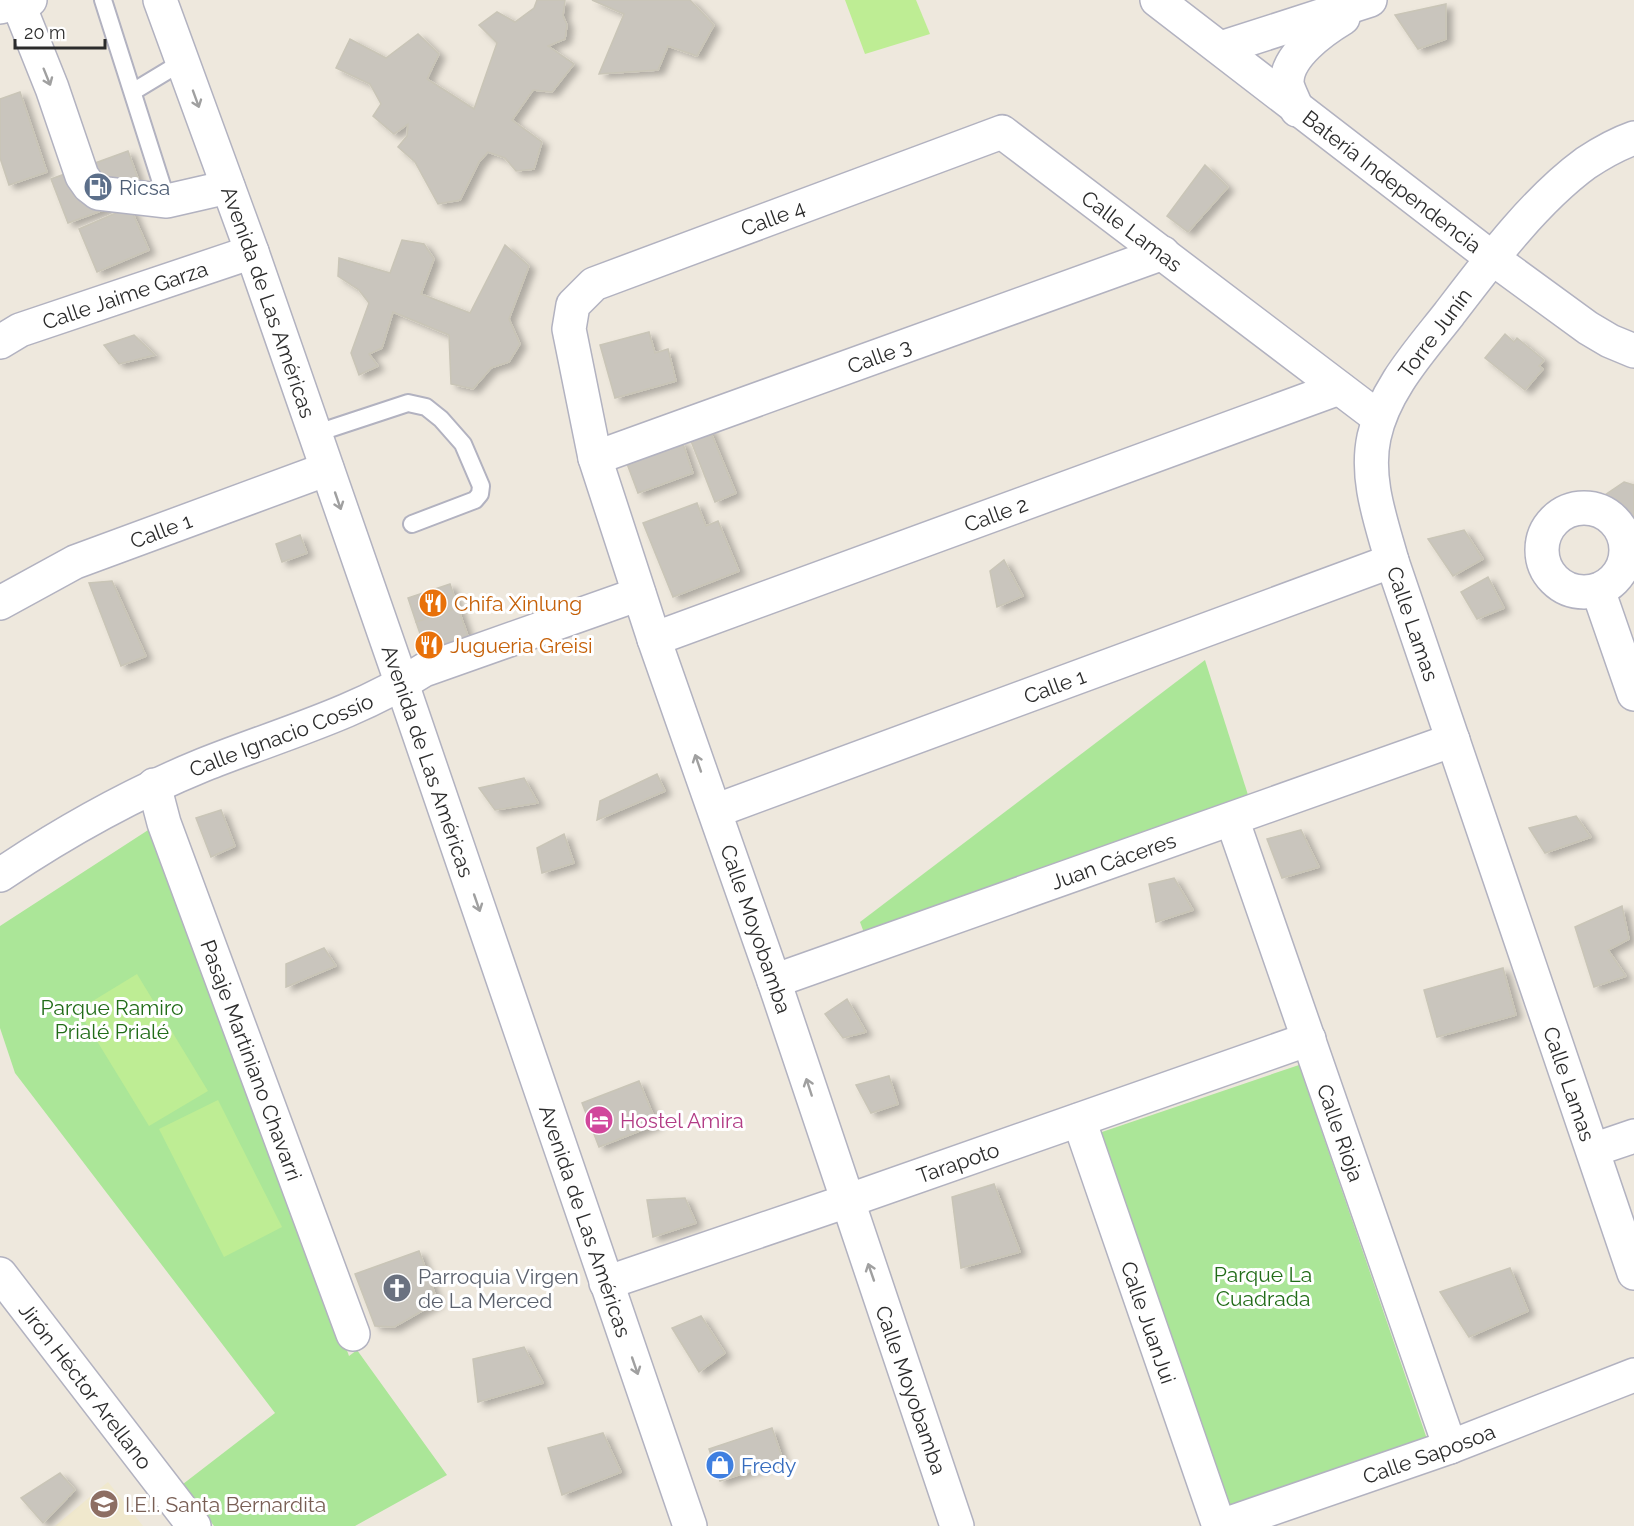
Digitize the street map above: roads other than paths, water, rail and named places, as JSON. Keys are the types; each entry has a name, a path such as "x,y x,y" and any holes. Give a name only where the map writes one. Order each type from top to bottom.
{"street":[{"name":"Batería Independencia","path":"1157,0 1492,258 1588,328 1634,351"},
{"path":"1221,48 1372,0"},
{"path":"1298,110 1287,83 1300,52 1312,39 1372,0"},
{"name":"Avenida de Las Américas","path":"167,2 182,62 252,252 402,684 690,1526"},
{"path":"16,3 51,88 82,176 89,186 98,193 167,201 228,187"},
{"name":"Calle Lamas","path":"1002,132 1379,418 1373,448 1372,484 1392,561 1634,1273"},
{"name":"Calle 4","path":"569,329 573,305 594,284 1002,132"},
{"name":"Torre Junín","path":"1379,418 1411,363 1492,258 1563,183 1600,154 1634,138"},
{"name":"Calle Jaime Garza","path":"0,342 20,330 252,252"},
{"name":"Calle 3","path":"594,458 1162,253"},
{"name":"Calle Moyobamba","path":"569,329 594,458 654,639 774,981 957,1526"},
{"name":"Calle 2","path":"654,639 1339,388"},
{"name":"Calle 1","path":"0,603 75,562 327,469"},
{"name":"Calle 1","path":"715,811 1392,561"},
{"path":"1598,590 1634,694"},
{"name":"Calle Ignacio Cossío","path":"0,875 70,831 154,785 353,710 424,670 639,594"},
{"name":"Juan Cáceres","path":"774,981 1453,740"},
{"name":"Pasaje Martiniano Chavarri","path":"154,785 164,823 353,1334"},
{"name":"Calle Rioja","path":"1232,819 1450,1447"},
{"name":"Tarapoto","path":"606,1283 1309,1039"},
{"name":"Calle JuanJui","path":"1079,1120 1220,1526"},
{"path":"1593,1150 1634,1136"},
{"name":"Jirón Héctor Arellano","path":"0,1274 194,1526"},
{"name":"Calle Saposoa","path":"1220,1526 1450,1447 1634,1375"}],"lane":[{"path":"104,0 167,201"},
{"path":"134,91 182,62"},
{"path":"314,434 408,403 426,407 441,419 463,444 481,486 480,494 475,500 412,524"}],"place":[{"name":"Ricsa","path":"98,187"},
{"name":"Chifa Xinlung","path":"433,603"},
{"name":"Jugueria Greisi","path":"429,645"},
{"name":"Hostel Amira","path":"599,1120"},
{"name":"Parroquia Virgen de La Merced","path":"397,1288"},
{"name":"Fredy","path":"720,1465"},
{"name":"I.E.I. Santa Bernardita","path":"104,1504"}],"park label":[{"name":"Parque Ramiro Prialé Prialé","path":"112,1019"},
{"name":"Parque La Cuadrada","path":"1263,1286"}]}
